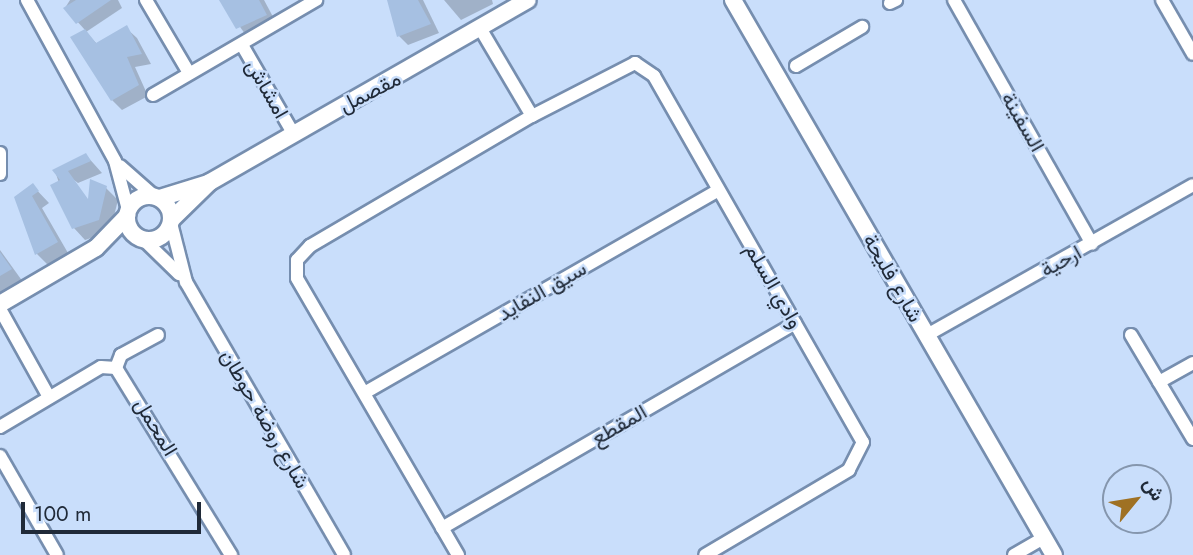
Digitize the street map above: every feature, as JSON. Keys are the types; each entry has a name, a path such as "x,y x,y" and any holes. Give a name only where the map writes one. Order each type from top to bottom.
{"street":[{"path":"27,0 115,161 127,213 141,239"},
{"path":"146,0 189,72"},
{"name":"امشاش","path":"153,94 242,45 301,4 316,0"},
{"name":"مقصمل","path":"157,197 210,182 528,0"},
{"name":"شارع فليحة","path":"733,0 1054,555"},
{"name":"السفينة","path":"954,0 1092,244"},
{"path":"1162,0 1193,54"},
{"path":"796,66 862,27"},
{"path":"480,29 532,116"},
{"name":"امشاش","path":"242,45 293,133"},
{"name":"وادي السلم","path":"458,555 366,392 297,278 297,260 310,246 532,116 620,67 643,65 859,432 863,453 849,470 705,555"},
{"path":"0,153 0,173"},
{"path":"96,248 164,235 171,222 157,197 115,161"},
{"name":"مقصمل","path":"171,222 210,182"},
{"name":"ارحية","path":"927,335 1092,244 1193,184"},
{"name":"سيق النفايد","path":"366,392 718,190"},
{"path":"49,397 5,330 0,307 96,248 136,200 157,197"},
{"name":"شارع روضة حوطان","path":"171,222 186,282 344,555"},
{"name":"شارع روضة حوطان","path":"141,239 186,282"},
{"name":"المقطع","path":"442,528 795,323"},
{"path":"0,426 101,366 116,368 121,355 158,335"},
{"path":"1131,335 1193,439"},
{"path":"1159,382 1193,363"},
{"name":"المحمل","path":"116,368 230,555"},
{"path":"0,456 57,555"},
{"path":"1014,555 1044,538"}],"building":[{"path":"76,0 111,0 76,24 63,8"},
{"path":"219,0 259,0 267,15 236,29"},
{"path":"387,0 418,0 431,24 397,37"},
{"path":"127,25 142,54 127,57 139,85 111,101 70,37 85,29 96,43"},
{"path":"86,153 91,161 68,171 88,199 90,179 107,186 99,220 72,229 50,185 60,180 52,170"},
{"path":"33,183 39,191 32,196 58,242 35,255 14,197"},
{"path":"0,252 12,269 0,276"}]}
